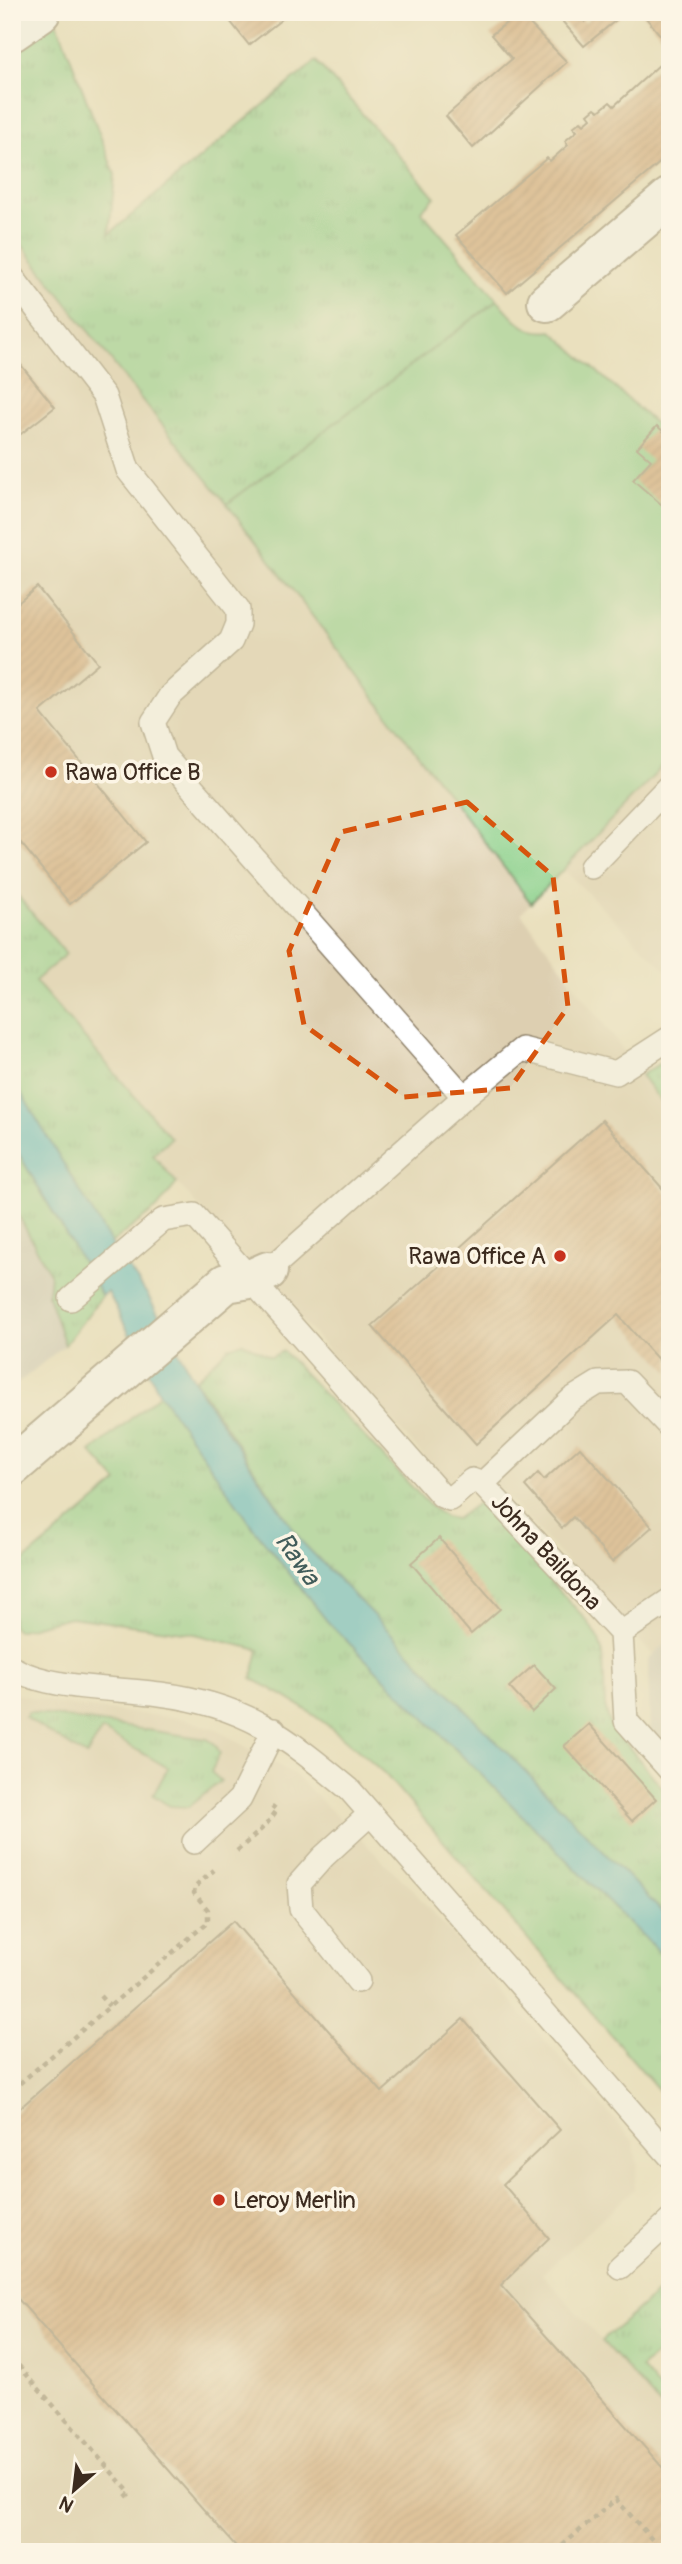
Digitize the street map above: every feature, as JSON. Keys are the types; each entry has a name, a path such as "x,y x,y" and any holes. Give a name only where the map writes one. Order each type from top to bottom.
{"street":[{"path":"12,32 41,12"},
{"path":"547,302 670,197"},
{"path":"12,1467 226,1283 259,1275"}],"lane":[{"path":"12,277 104,396 128,470 238,610 238,624 231,641 170,696 153,722 164,756 464,1097"},
{"path":"591,867 670,785"},
{"path":"71,1299 163,1220 194,1215 259,1275 522,1049 616,1073 670,1038"},
{"name":"Johna Baildona","path":"259,1275 442,1496 450,1499 472,1480 482,1484 621,1633 626,1721 670,1770"},
{"path":"482,1484 572,1398 598,1383 627,1382 670,1427"},
{"path":"621,1633 670,1600"},
{"path":"12,1668 24,1675 67,1683 164,1694 218,1707 274,1730 349,1789 670,2156"},
{"path":"194,1842 240,1800 274,1730"},
{"path":"358,1981 301,1909 299,1884 323,1857 370,1814"},
{"path":"620,2267 670,2221"}],"path":[{"path":"12,1721 20,1714 20,1708"},
{"path":"235,1852 265,1826 277,1810 268,1803"},
{"path":"12,2090 208,1922 208,1910 194,1893 195,1887 215,1870"},
{"path":"100,1996 109,2006"},
{"path":"12,2358 131,2493 123,2499"},
{"path":"555,2552 616,2499 663,2552"}],"highlighted area":[{"path":"467,802 553,876 568,1007 510,1088 404,1097 304,1025 289,951 341,832"}],"shaded area":[{"path":"12,232 137,394 227,504 531,903 521,913 670,1113 670,1640 653,1655 473,1461 447,1482 152,1155 170,1137 35,981 65,954 12,889"},
{"path":"670,759 670,974 564,870"},
{"path":"12,1203 50,1274 48,1296 65,1345 12,1388"},
{"path":"670,1640 670,1753 650,1730 648,1660"},
{"path":"12,1693 57,1704 185,1719 219,1731 295,1775 411,1888 633,2141 638,2166 634,2189 542,2274 670,2417 670,2552 12,2552"}],"green space":[{"path":"57,22 115,175 109,234 316,61 435,197 421,211 498,300 227,504 137,394 12,232 12,51"},
{"path":"498,300 521,324 535,331 552,331 670,437 670,759 531,903 227,504"},
{"path":"12,889 66,954 35,981 171,1138 153,1155 177,1183 157,1208 111,1243 12,1078"},
{"path":"670,1057 670,1113 641,1075"},
{"path":"12,1142 102,1296 65,1345 48,1296 50,1274 12,1203"},
{"path":"242,1342 271,1357 283,1351 430,1506 445,1517 456,1519 479,1502 588,1622 598,1637 603,1654 605,1706 610,1724 670,1797 670,1920 302,1542 195,1380 229,1347"},
{"path":"160,1394 255,1530 328,1622 670,1963 670,2103 385,1774 322,1721 290,1699 252,1679 259,1650 190,1633 70,1617 17,1631 12,1626 12,1571 118,1482 91,1452"},
{"path":"28,1712 207,1739 215,1744 220,1753 211,1772 221,1781 188,1807 169,1806 153,1795 168,1768 102,1730 86,1756 25,1717"},
{"path":"670,2282 670,2342 641,2368 670,2402 670,2417 602,2341"}],"water":[{"name":"Rawa","path":"12,1078 111,1243 147,1294 202,1394 302,1542 670,1920 670,1963 328,1622 255,1530 160,1394 108,1292 102,1296 12,1142"}],"building":[{"path":"223,12 291,12 249,45"},
{"path":"572,12 576,12 585,22 597,12 626,12 584,46 562,21"},
{"path":"641,12 670,12 670,37 662,37"},
{"path":"519,13 567,62 473,148 446,116 512,59 491,35"},
{"path":"670,55 670,154 507,293 456,235 547,158 550,161 568,145 565,141 577,131 573,127 581,121 584,124 591,118 588,114 595,108 599,111 610,102 614,106"},
{"path":"12,354 55,407 12,441"},
{"path":"657,426 670,437 670,496 662,505 633,480 651,460 637,448"},
{"name":"Rawa Office B","path":"37,587 98,663 40,712 146,842 70,904 12,832 12,608"},
{"name":"Rawa Office A","path":"602,1120 670,1197 670,1373 618,1315 476,1444 372,1326"},
{"path":"580,1447 652,1527 612,1562 573,1517 562,1528 525,1486 538,1473 544,1480"},
{"path":"439,1538 500,1609 471,1634 411,1563"},
{"path":"534,1665 556,1689 532,1712 509,1687"},
{"path":"589,1724 656,1799 632,1821 564,1746"},
{"name":"Leroy Merlin","path":"233,1921 382,2092 463,2019 560,2130 503,2184 549,2238 501,2285 670,2476 670,2552 241,2552 12,2292 12,2115"}],"place":[{"name":"Rawa Office B","path":"51,772"},
{"name":"Rawa Office A","path":"560,1256"},
{"name":"Leroy Merlin","path":"219,2200"}]}
